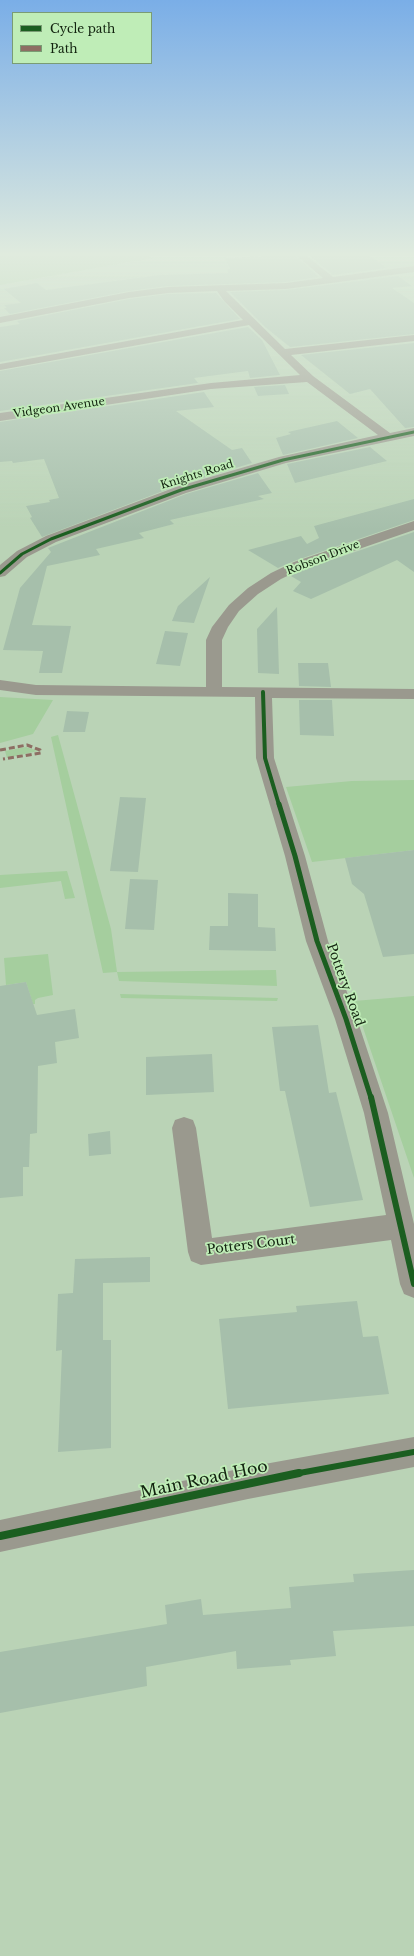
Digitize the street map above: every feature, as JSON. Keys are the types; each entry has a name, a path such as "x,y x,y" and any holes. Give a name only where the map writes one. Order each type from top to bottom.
{"street":[{"path":"0,367 110,347"},
{"path":"276,347 309,378 388,437"},
{"path":"282,353 332,347"},
{"name":"Vidgeon Avenue","path":"0,417 211,386 309,378"},
{"name":"Knights Road","path":"0,573 22,554 36,546 68,531 160,497 283,460 414,432"},
{"name":"Robson Drive","path":"214,691 214,640 220,627 234,608 253,591 276,576 299,565 414,525"},
{"path":"0,685 36,690 414,694"},
{"name":"Pottery Road","path":"263,692 266,758 295,856 317,941 346,1019 376,1113 414,1284"},
{"name":"Potters Court","path":"184,1128 201,1252 400,1226"},
{"name":"Main Road Hoo","path":"0,1536 233,1486 414,1452"}],"green space":[{"path":"0,697 53,700 33,734 0,743"},
{"path":"58,735 111,929 117,972 103,973 51,737"},
{"path":"26,747 38,751 7,758 5,751"},
{"path":"414,780 414,850 312,862 286,787 352,781"},
{"path":"67,871 75,898 65,899 61,881 0,888 0,875"},
{"path":"48,954 53,995 38,998 35,1000 35,1004 33,1004 26,982 6,985 4,958"},
{"path":"276,970 277,986 119,981 117,972"},
{"path":"120,994 278,998 277,1001 121,998"},
{"path":"414,996 414,1178 354,1001"}],"building":[{"path":"0,347 82,347 0,362"},
{"path":"134,347 266,347 280,375 250,378 248,371 194,378 198,383 0,411 0,371"},
{"path":"374,347 414,347 414,427 405,428 370,389 350,394 301,355"},
{"path":"285,385 289,394 258,396 254,387"},
{"path":"204,392 214,407 176,411 232,450 242,448 252,463 176,486 42,537 30,518 32,517 26,506 50,502 49,500 59,498 44,459 13,463 12,461 0,462 0,422"},
{"path":"337,421 358,438 283,455 276,438 291,434 288,432"},
{"path":"370,447 387,461 295,483 287,464"},
{"path":"258,473 272,493 258,496 264,499 170,520 174,524 139,533 144,538 96,549 100,555 47,566 32,625 71,626 62,673 39,673 43,651 3,650 20,588 51,552 48,548 186,494"},
{"path":"414,499 414,520 294,561 278,568 248,550 301,536 307,544 319,538 314,526"},
{"path":"414,532 414,572 397,560 311,599 293,591 301,582 291,576 305,569"},
{"path":"210,577 194,623 172,621 178,606"},
{"path":"277,607 279,674 258,673 257,629"},
{"path":"165,631 188,633 180,666 156,664"},
{"path":"298,663 328,663 331,687 299,686"},
{"path":"299,700 332,700 334,736 300,735"},
{"path":"67,711 89,712 85,732 63,732"},
{"path":"120,797 146,798 138,872 110,871"},
{"path":"414,850 414,954 383,957 364,894 352,884 345,858"},
{"path":"130,879 158,880 154,930 125,929"},
{"path":"228,893 258,894 258,927 275,928 276,951 209,950 210,926 228,926"},
{"path":"26,982 37,1015 75,1009 79,1038 55,1042 57,1063 38,1066 37,1133 30,1134 29,1167 23,1167 23,1196 0,1198 0,986"},
{"path":"318,1025 329,1093 336,1092 363,1200 310,1207 285,1091 280,1091 272,1027"},
{"path":"212,1054 214,1092 146,1095 146,1057"},
{"path":"110,1131 111,1154 89,1156 88,1134"},
{"path":"150,1257 150,1282 103,1283 103,1340 111,1340 111,1448 58,1452 62,1350 56,1351 58,1294 73,1293 75,1259"},
{"path":"357,1301 363,1337 378,1336 389,1394 228,1409 219,1319 297,1312 296,1306"},
{"path":"414,1570 414,1626 333,1631 336,1656 290,1660 291,1665 237,1669 236,1651 146,1667 147,1686 0,1713 0,1652 167,1624 165,1605 201,1599 203,1615 291,1608 289,1587 354,1582 353,1574"}],"marked path":[{"path":"0,750 27,745 40,750 41,753 3,759"}],"cycle path":[{"path":"0,573 22,554 51,539 181,490 283,460 414,432"},
{"path":"263,692 265,758 295,856 317,941 346,1019 376,1113 414,1284"},
{"path":"0,1536 248,1483 414,1452"}]}
